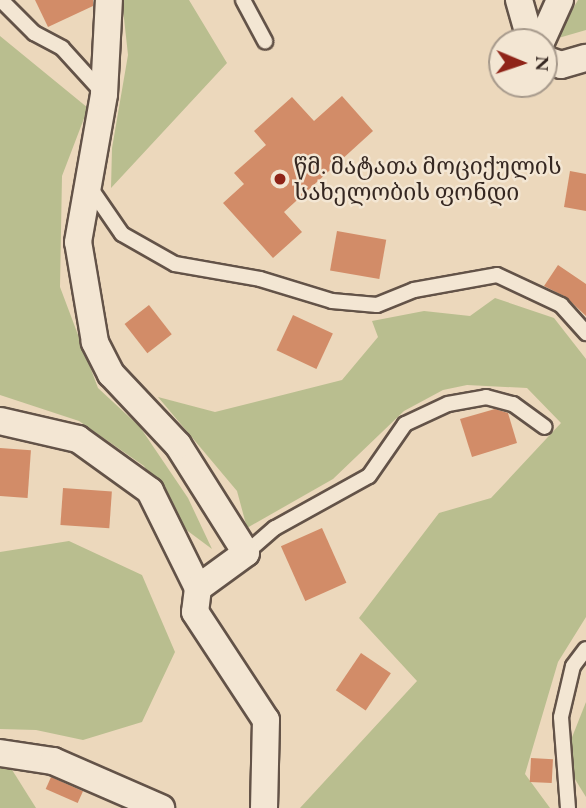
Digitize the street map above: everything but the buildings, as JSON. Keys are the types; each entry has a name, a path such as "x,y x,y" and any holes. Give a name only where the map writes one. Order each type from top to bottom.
{"street":[{"path":"109,0 104,94 86,181 78,242 95,342 111,374 178,445 246,552 198,588"},
{"path":"519,0 527,28"},
{"path":"547,28 560,0"},
{"path":"558,64 586,58"},
{"path":"0,421 78,439 150,491 198,588 195,611 266,720 264,808"},
{"path":"0,753 53,761 161,808"}],"lane":[{"path":"1,0 34,33 61,48 104,94"},
{"path":"243,0 265,41"},
{"path":"86,181 122,234 176,264 260,279 331,301 377,305 414,290 497,275 561,305 586,333"},
{"path":"246,552 275,528 369,476 405,424 448,404 486,397 513,404 545,427"},
{"path":"568,808 561,717 573,666 586,649"}],"green space":[{"path":"122,0 189,0 227,63 111,188 112,148 128,55"},
{"path":"578,0 586,0 586,30 558,38"},
{"path":"0,36 88,108 62,176 60,287 98,388 140,427 188,498 212,549 181,526 144,466 79,421 0,395"},
{"path":"495,298 554,318 586,359 586,617 558,662 525,774 550,808 300,808 417,681 359,618 439,513 491,498 561,423 527,388 467,385 443,390 404,411 333,479 247,528 237,491 158,397 215,412 342,380 378,337 372,321 424,311 470,316"},
{"path":"69,541 142,575 175,652 142,722 83,740 36,730 0,729 0,552"},
{"path":"586,702 586,797 563,760"},
{"path":"0,764 9,765 36,808 0,808"}],"place":[{"name":"წმ. მატათა მოციქულის სახელობის ფონდი","path":"280,179"}]}
